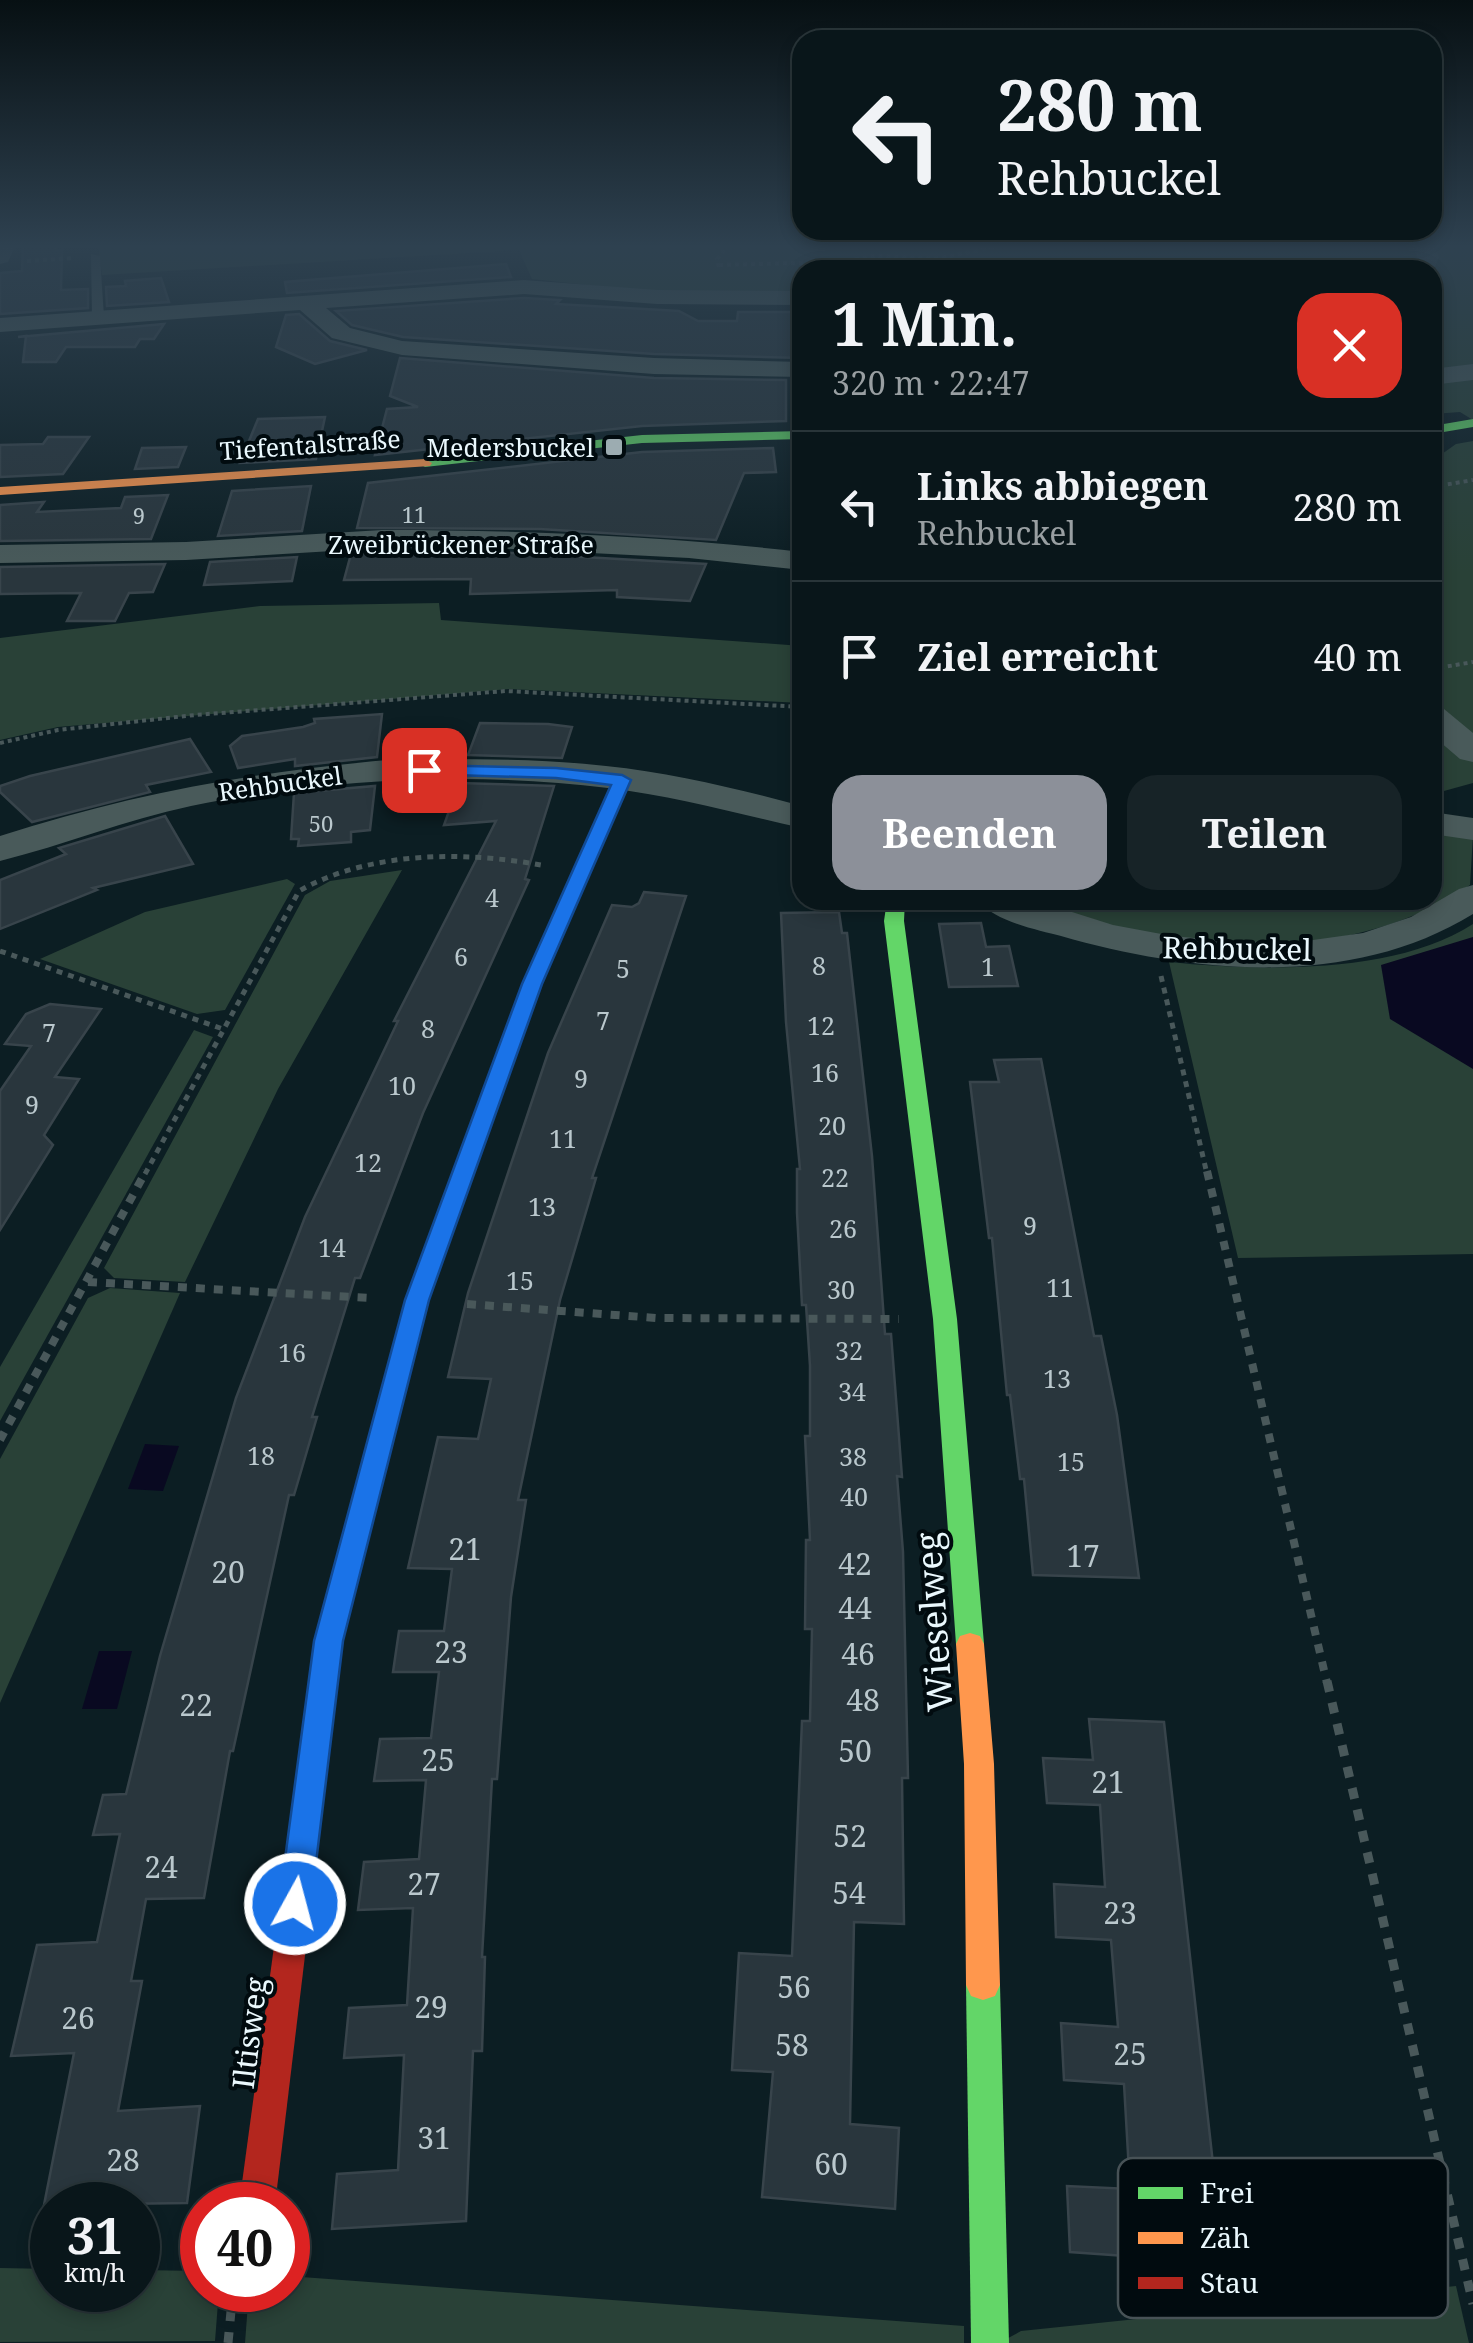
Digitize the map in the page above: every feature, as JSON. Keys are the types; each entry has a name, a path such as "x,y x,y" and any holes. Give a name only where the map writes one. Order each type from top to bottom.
{"street":[{"path":"475,353 634,365 792,370"},
{"path":"1442,377 1473,372"},
{"path":"1442,428 1473,423"},
{"name":"Tiefentalstraße","path":"0,491 372,469 642,439 792,435"},
{"name":"Zweibrückener Straße","path":"0,554 186,552 382,539 494,539 672,548 792,560"},
{"path":"1442,725 1473,751"},
{"name":"Rehbuckel","path":"0,849 161,803 314,776 482,770 622,780 720,796 792,814"},
{"name":"Iltisweg","path":"260,2182 329,1641 417,1300 532,984 622,780"},
{"path":"1442,824 1473,829"},
{"name":"Rehbuckel","path":"1023,910 1073,930 1154,948 1232,955 1323,950 1422,927 1473,898"},
{"name":"Wieselweg","path":"895,910 946,1319 979,1764 990,2343"}],"path":[{"path":"1442,485 1473,480"},
{"path":"1442,667 1473,662"},
{"path":"0,743 97,726 506,691 792,706"},
{"path":"0,1440 299,892 313,880 451,856 496,858"},
{"path":"1154,948 1439,2158"},
{"path":"0,951 223,1030"},
{"path":"87,1282 656,1318 946,1319"},
{"path":"1448,2198 1473,2304"},
{"path":"228,2343 231,2312"}],"green space":[{"path":"1442,353 1473,353 1473,420 1460,412 1442,413"},
{"path":"1473,441 1473,783 1442,792 1442,454 1456,444"},
{"path":"439,603 441,620 792,645 792,703 509,689 58,727 0,740 0,638 260,606"},
{"path":"1442,829 1473,836 1470,885 1442,902"},
{"path":"402,870 278,1089 185,1282 114,1278 104,1268 305,895 330,881"},
{"path":"287,879 295,884 225,1010 197,1014 40,959 145,912"},
{"path":"1053,910 1426,910 1349,935 1258,946 1167,941 1112,930"},
{"path":"1473,924 1473,1254 1238,1258 1169,962 1284,967 1366,961 1441,941"},
{"path":"194,1030 213,1037 0,1421 0,1367"},
{"path":"110,1288 180,1293 0,1703 0,1459 88,1298"},
{"path":"0,2268 30,2269 30,2312 160,2312 160,2270 180,2271 180,2312 217,2312 215,2341 0,2342"},
{"path":"310,2278 964,2326 964,2343 245,2343 247,2312 310,2312"},
{"path":"1456,2286 1469,2343 999,2343 1021,2331 1147,2318 1448,2318 1448,2287"}],"water":[{"path":"1473,937 1473,1069 1390,1019 1381,965"},
{"path":"145,1444 179,1446 163,1491 128,1489"},
{"path":"99,1651 132,1651 117,1709 82,1709"}],"building":[{"path":"24,353 62,353 56,362 23,362"},
{"path":"291,353 355,353 315,364"},
{"path":"644,353 792,353 792,358"},
{"path":"400,358 654,378 786,380 786,421 642,426 375,455 387,409 418,407 390,396"},
{"path":"325,417 316,459 240,463 258,419"},
{"path":"48,437 89,437 63,474 0,477 0,445 43,444"},
{"path":"186,447 178,467 135,469 142,448"},
{"path":"773,448 776,472 744,473 716,540 540,529 357,528 368,483 642,452"},
{"path":"311,486 302,531 218,536 232,491"},
{"path":"168,495 151,539 0,541 0,505 44,502 37,512 121,508 125,497"},
{"path":"494,552 706,564 690,601 617,597 617,590 470,594 471,579 344,580 351,554"},
{"path":"297,557 292,581 204,585 210,562"},
{"path":"165,564 153,592 129,593 115,621 67,621 81,593 0,594 0,567"},
{"path":"382,714 377,757 295,766 295,759 238,768 230,746 242,736 303,727 315,723 314,719"},
{"path":"480,723 572,727 562,758 468,755"},
{"path":"190,739 211,772 146,785 150,792 32,822 0,792 0,786 30,776"},
{"path":"459,783 554,786 525,879 529,880 423,1113 360,1278 355,1278 312,1417 317,1417 294,1495 289,1495 230,1751 204,1898 146,1899 131,1981 142,1981 118,2111 200,2106 190,2182 180,2182 180,2203 160,2203 160,2182 49,2182 74,2053 11,2056 37,1945 97,1942 120,1834 93,1835 103,1795 126,1794 160,1656 236,1398 305,1217 398,1021 394,1021 496,821 444,825"},
{"path":"375,786 370,830 351,832 351,842 298,846 299,839 291,839 294,793"},
{"path":"165,816 193,864 93,888 97,890 0,929 0,880 66,854 59,848"},
{"path":"644,892 686,896 592,1178 596,1178 560,1300 518,1500 526,1500 511,1597 497,1779 492,1779 482,1957 482,2051 473,2051 466,2221 332,2229 337,2174 398,2170 404,2055 344,2058 349,2008 407,2005 413,1908 358,1910 364,1862 419,1859 426,1780 374,1781 380,1739 431,1738 439,1672 393,1672 399,1631 444,1631 452,1569 408,1568 438,1437 478,1439 491,1379 448,1377 468,1293 548,1053 612,905 632,907"},
{"path":"839,912 842,933 847,933 872,1156 885,1334 891,1334 902,1477 897,1476 903,1552 908,1778 902,1778 904,1924 854,1922 850,2124 899,2128 895,2209 762,2197 773,2072 732,2070 739,1953 792,1956 802,1721 810,1721 812,1629 805,1629 806,1540 810,1540 805,1436 810,1436 810,1366 806,1305 802,1305 797,1213 800,1169 786,1022 781,913"},
{"path":"981,923 986,947 1009,946 1018,986 949,987 939,924"},
{"path":"50,1004 101,1009 55,1077 79,1079 44,1135 53,1145 0,1230 0,1091 31,1046 5,1044 26,1014"},
{"path":"1041,1059 1094,1336 1101,1336 1117,1415 1139,1578 1033,1575 1024,1479 1020,1479 1007,1395 992,1238 970,1082 999,1082 994,1060"},
{"path":"1089,1719 1164,1722 1212,2158 1128,2158 1124,2084 1064,2080 1061,2023 1118,2027 1111,1940 1056,1937 1054,1884 1105,1887 1100,1805 1047,1803 1043,1758 1093,1760"},
{"path":"1067,2186 1118,2188 1118,2255 1070,2252"}],"traffic: fast":[{"path":"1442,428 1473,423"},
{"path":"425,463 642,439 792,435"},
{"path":"895,910 945,1319 970,1644"},
{"path":"308,1806 329,1641 417,1300 474,1144"},
{"path":"983,1985 990,2343"}],"traffic: slow":[{"path":"0,491 425,463"},
{"path":"970,1644 979,1764 983,1985"}],"traffic: jam":[{"path":"474,1144 532,984 622,781"},
{"path":"260,2182 308,1806"}],"place":[{"name":"Medersbuckel","path":"614,447"}],"route":[{"path":"295,1904 329,1641 417,1300 532,984 579,870 622,780 556,773 424,770"}]}
